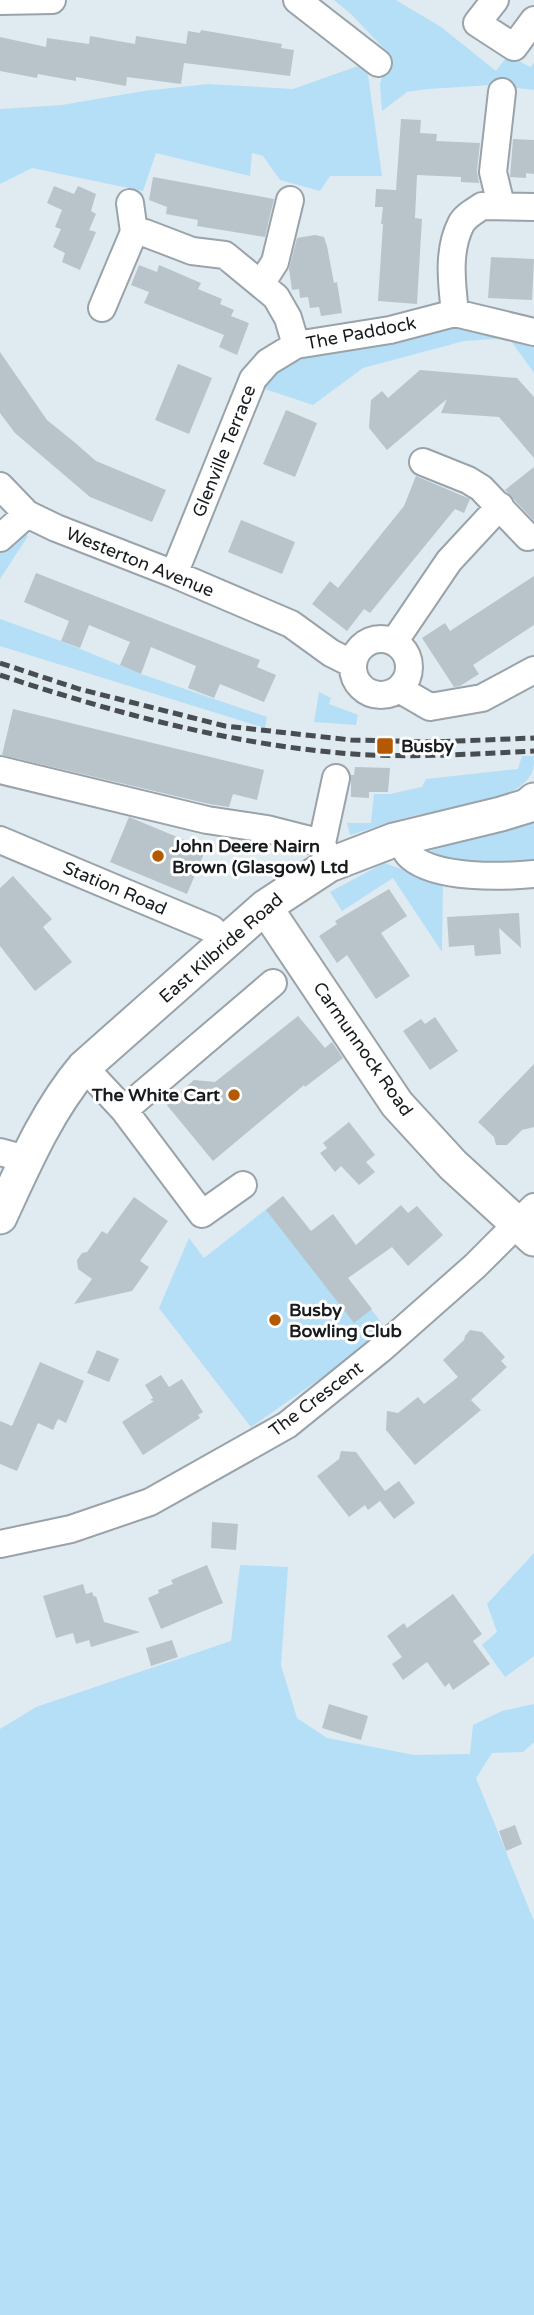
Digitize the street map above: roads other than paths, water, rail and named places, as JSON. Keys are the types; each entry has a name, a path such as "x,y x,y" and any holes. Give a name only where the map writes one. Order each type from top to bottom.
{"main road":[{"name":"East Kilbride Road","path":"0,1217 13,1156 84,1066 325,854 501,814 527,806 534,800"},
{"name":"Carmunnock Road","path":"265,907 397,1104 453,1165 529,1223"}],"street":[{"path":"0,1 52,0"},
{"path":"297,0 378,63"},
{"path":"495,0 477,23 514,47 534,20"},
{"path":"500,205 493,172 502,92"},
{"path":"261,284 275,262 290,200"},
{"path":"102,308 134,232 130,204"},
{"path":"455,313 453,254 461,223 482,205 534,207"},
{"name":"The Paddock","path":"134,232 145,233 192,251 225,255 276,296 288,318 296,345 390,330 455,313 534,332"},
{"name":"Glenville Terrace","path":"174,574 253,379 268,362 296,345"},
{"path":"423,462 481,488 528,537"},
{"name":"Westerton Avenue","path":"0,486 27,514 290,624 331,653 353,664"},
{"path":"394,642 449,561 500,506"},
{"path":"0,538 27,514"},
{"path":"376,639 394,642 407,656 409,674 399,689 389,695 378,696 359,685 353,664 355,655 368,642 376,639"},
{"path":"399,689 430,707 482,698 534,670"},
{"path":"0,770 207,820 267,829 325,854 336,778"},
{"path":"402,838 406,851 414,859 439,869 478,875 534,874"},
{"name":"Station Road","path":"0,840 212,929 223,943"},
{"path":"124,1110 273,983"},
{"path":"84,1066 124,1110 202,1214 243,1185"},
{"name":"The Crescent","path":"0,1544 71,1529 150,1502 287,1425 529,1223"}],"railway":[{"path":"0,663 79,689 225,726 351,740 433,742 534,738"},
{"path":"0,675 174,725 308,750 376,755 534,751"}],"place":[{"name":"Busby","path":"385,746"},
{"name":"John Deere Nairn Brown (Glasgow) Ltd","path":"158,856"},
{"name":"The White Cart","path":"234,1095"},
{"name":"Busby Bowling Club","path":"275,1320"}]}
